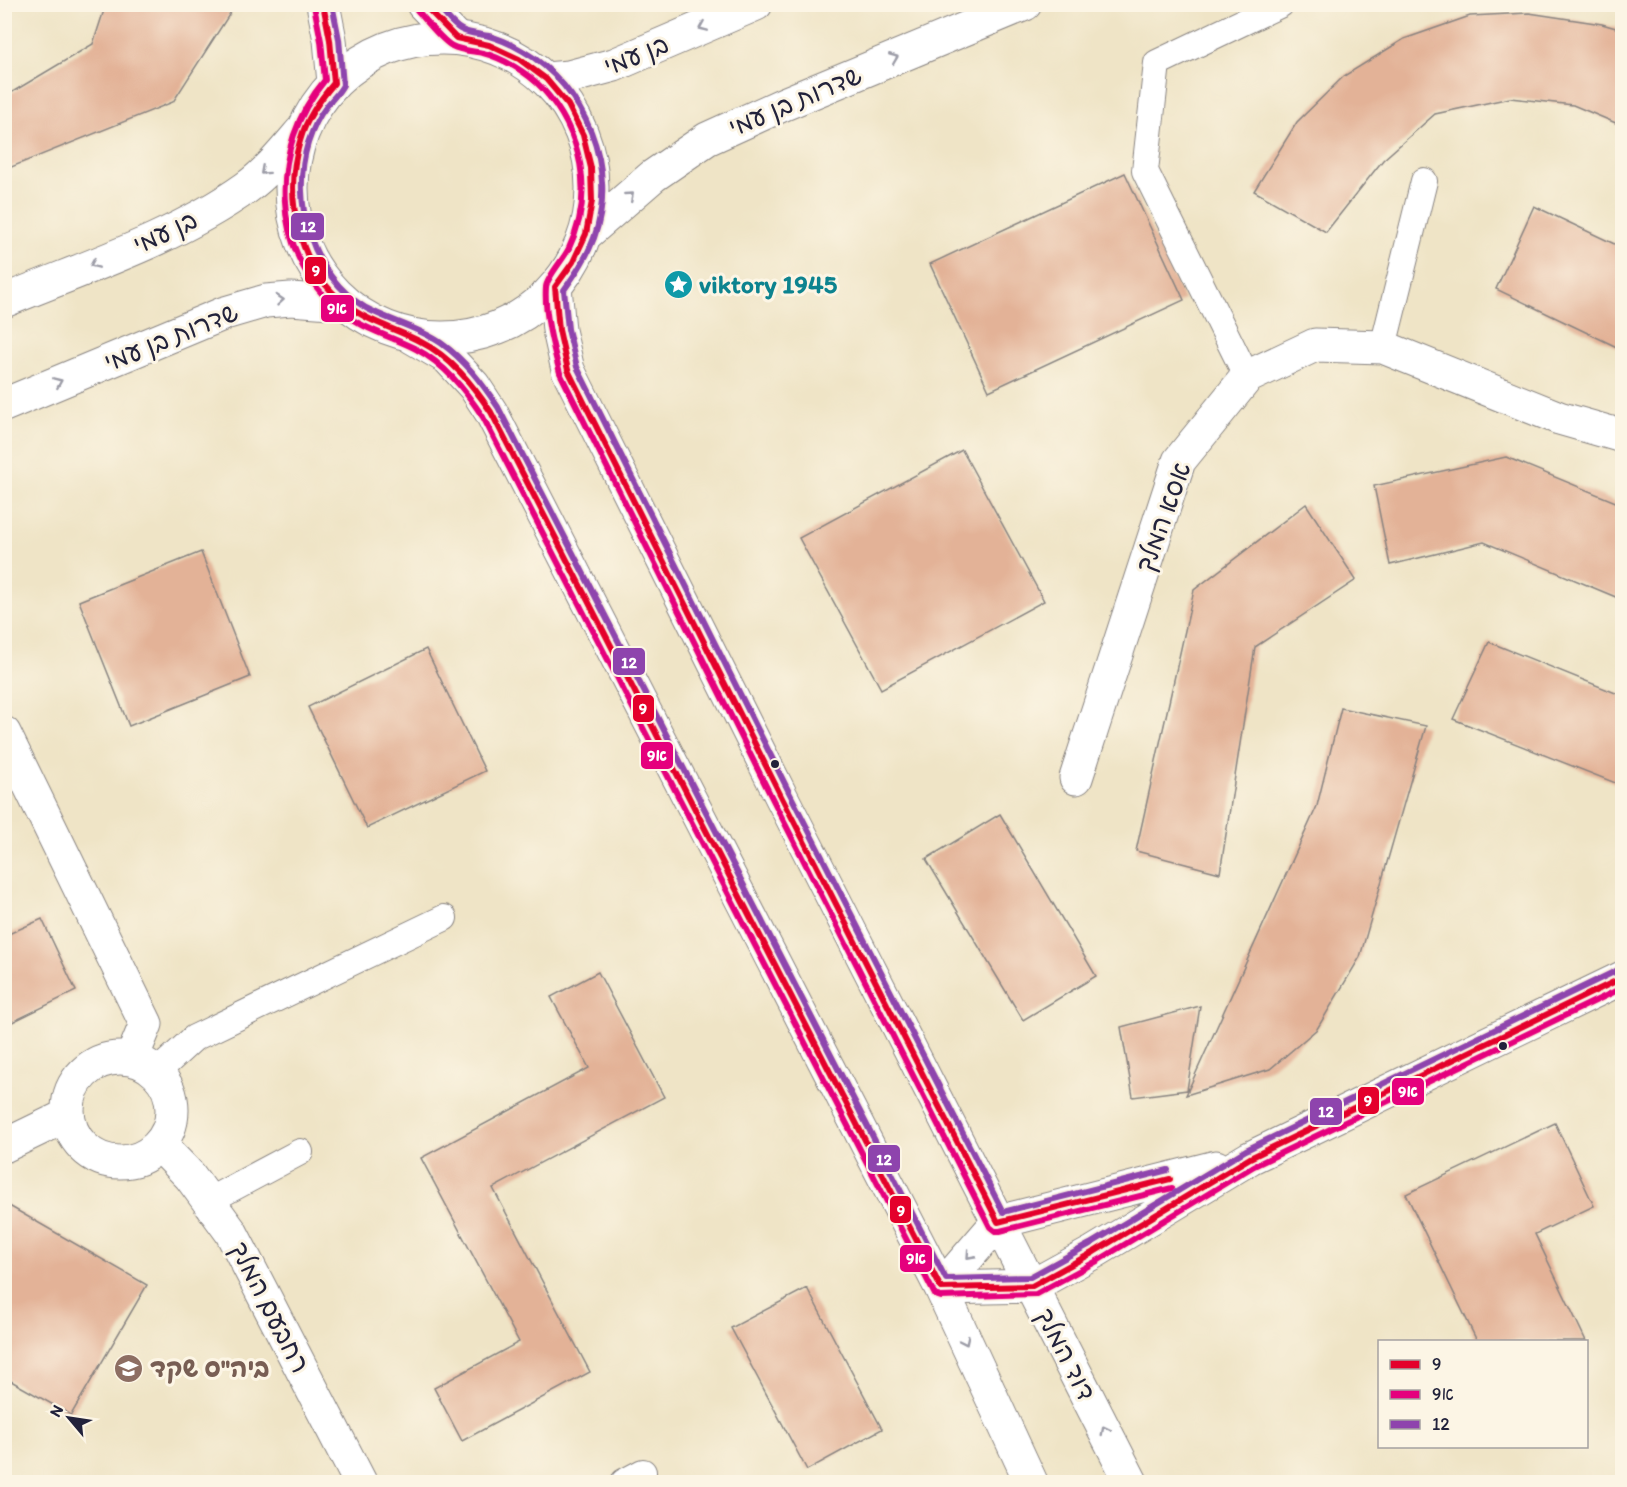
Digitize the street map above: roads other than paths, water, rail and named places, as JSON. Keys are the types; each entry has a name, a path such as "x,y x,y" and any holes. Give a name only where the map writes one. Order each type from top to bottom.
{"street":[{"path":"323,4 330,40 334,83"},
{"path":"423,4 456,38"},
{"name":"בן עמי","path":"546,79 569,78 614,65 756,4"},
{"name":"שדרות בן עמי","path":"586,234 653,176 707,139 784,104 1025,4"},
{"path":"412,337 452,339 490,331 526,313 555,287 573,262 586,234 592,201 591,168 583,135 568,105 546,79 519,59 489,45 456,38 423,39 390,47 360,62 334,83 317,104 304,129 293,165 292,203 301,240 318,274 344,303 375,324 412,337 448,358 474,386 491,412 940,1288 1031,1482"},
{"name":"בן עמי","path":"4,301 181,228 248,187 278,159 304,129"},
{"name":"דוד המלך","path":"555,287 559,330 568,370 782,798 1131,1482"},
{"name":"שדרות בן עמי","path":"4,405 225,313 266,301 291,299 344,303"},
{"name":"אסא המלך","path":"1076,778 1179,460 1247,377 1315,345 1383,347 1559,418 1623,436"},
{"path":"4,733 146,1024 145,1065"},
{"path":"940,1288 1032,1286 1094,1252 1250,1158 1623,978"},
{"path":"115,1057 145,1065 166,1083 173,1111 171,1125 156,1149 144,1157 130,1162 101,1159 78,1142 71,1129 68,1115 69,1099 75,1083 85,1070 100,1061 115,1057"},
{"path":"4,1146 68,1115"},
{"name":"רחבעם המלך","path":"159,1144 190,1176 231,1232 360,1482"},
{"path":"940,1288 999,1222 1250,1158"}],"lane":[{"path":"1247,377 1145,171 1157,63 1281,4"},
{"path":"1383,347 1424,181"},
{"path":"145,1065 194,1038 444,918"},
{"path":"208,1201 300,1152"}],"place":[{"name":"viktory 1945","path":"678,284"},
{"name":"ביה\"ס שקד","path":"129,1368"}]}
